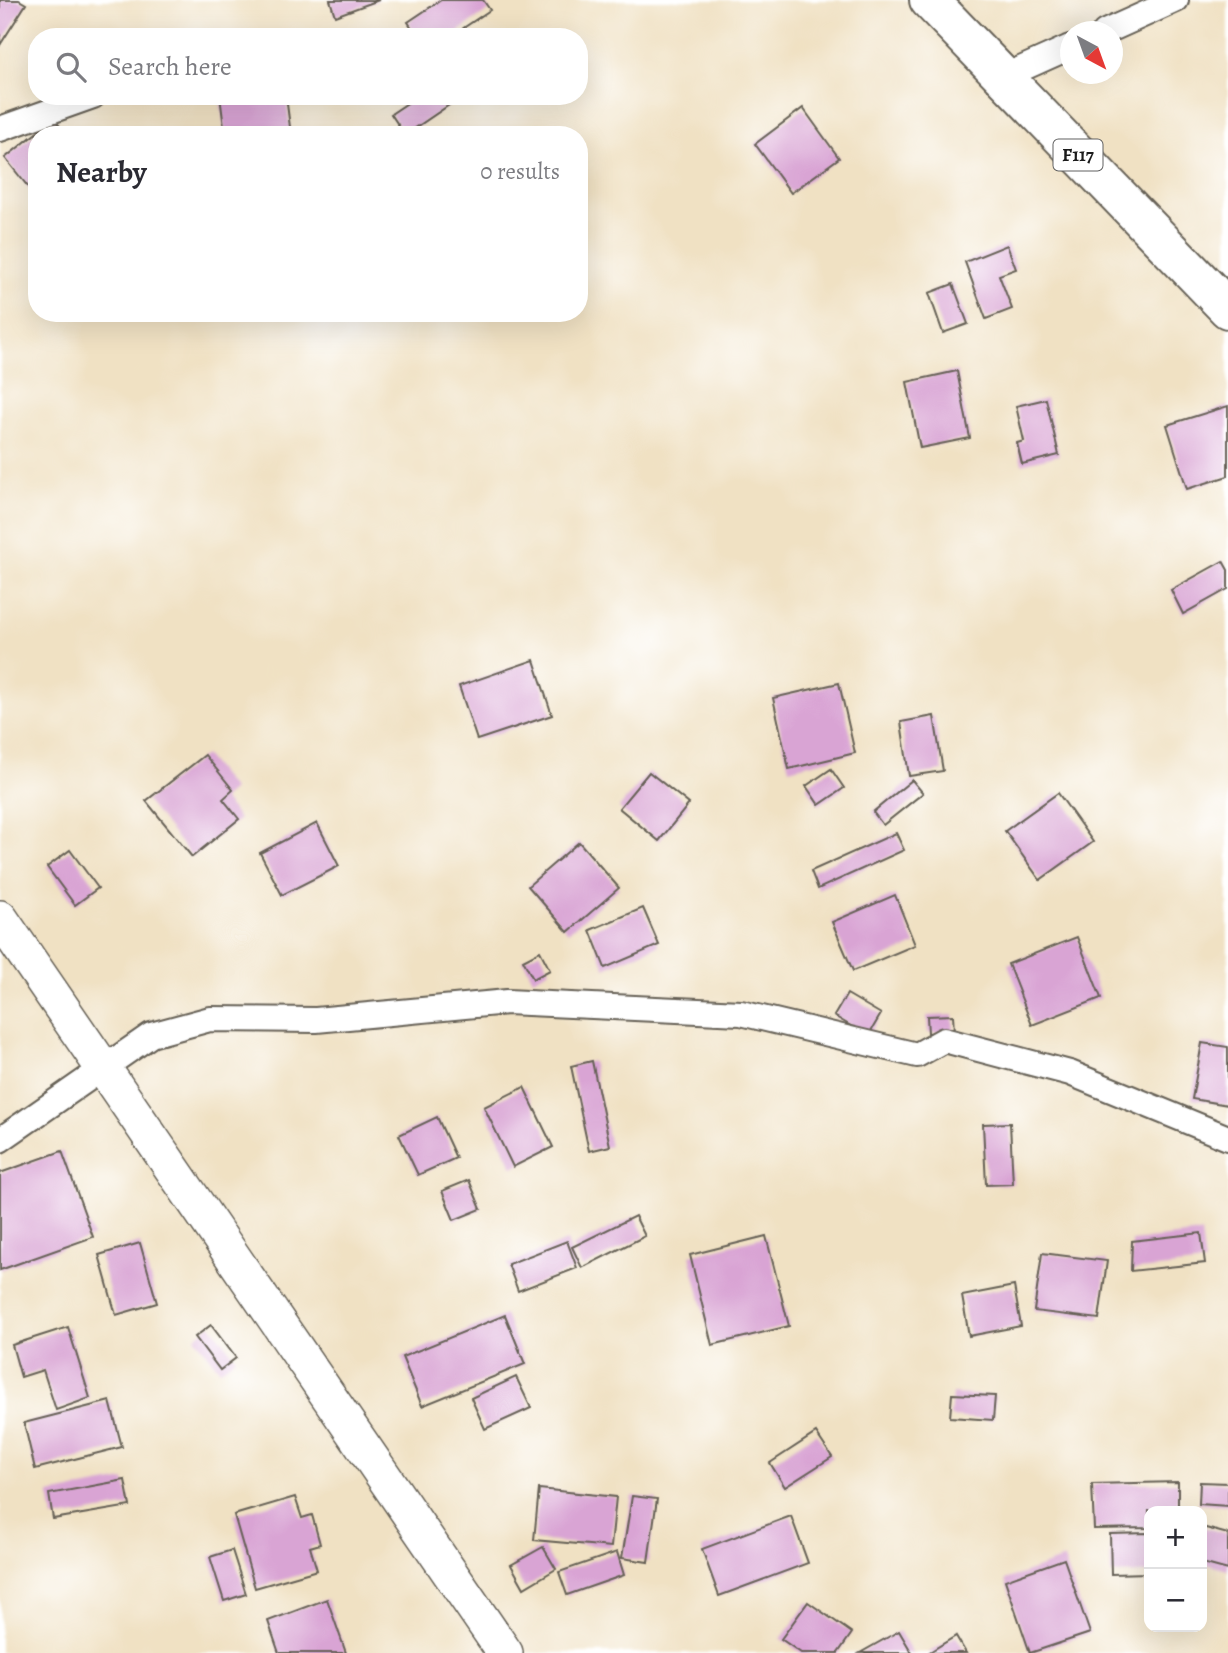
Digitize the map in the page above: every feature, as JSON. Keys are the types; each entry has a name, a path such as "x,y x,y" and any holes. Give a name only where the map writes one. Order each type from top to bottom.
{"main road":[{"name":"F117","path":"929,0 1228,309"},
{"path":"0,918 505,1653"}],"street":[{"path":"1123,24 1176,0"},
{"path":"1003,77 1060,51"},
{"path":"0,129 68,105"},
{"path":"0,1140 151,1035 210,1019 316,1020 507,1002 741,1013 918,1055 944,1040 1070,1073 1228,1138"}],"building":[{"path":"0,0 19,0 26,4 0,45"},
{"path":"330,0 379,0 335,16"},
{"path":"441,0 483,0 490,10 463,28 412,28 408,22"},
{"path":"221,105 287,105 290,126 224,126"},
{"path":"404,105 449,105 418,126 399,126 391,114"},
{"path":"803,108 839,158 791,193 755,144"},
{"path":"54,119 60,126 45,126"},
{"path":"28,140 28,187 5,158"},
{"path":"1007,245 1016,269 999,275 1012,309 986,319 965,262"},
{"path":"953,284 968,324 943,333 929,293"},
{"path":"957,371 970,438 920,448 907,382"},
{"path":"1046,399 1059,455 1022,464 1017,443 1024,441 1016,406"},
{"path":"1228,406 1228,476 1187,489 1167,425"},
{"path":"1223,561 1228,570 1228,589 1183,614 1171,590"},
{"path":"534,660 552,715 477,740 459,686"},
{"path":"839,683 855,753 789,769 773,698"},
{"path":"934,716 943,771 909,776 901,722"},
{"path":"205,755 233,790 223,799 239,819 192,857 146,801"},
{"path":"831,769 844,788 819,805 806,786"},
{"path":"649,772 689,804 659,841 619,808"},
{"path":"912,780 923,793 883,825 873,812"},
{"path":"1058,793 1093,842 1040,880 1005,831"},
{"path":"317,823 339,866 282,895 260,853"},
{"path":"896,833 904,850 818,889 811,871"},
{"path":"579,842 619,888 568,932 528,886"},
{"path":"70,850 98,888 75,905 47,867"},
{"path":"895,895 915,945 853,971 832,922"},
{"path":"643,908 659,945 605,968 590,930"},
{"path":"1077,937 1101,998 1032,1025 1008,964"},
{"path":"540,951 550,970 533,979 523,960"},
{"path":"847,994 881,1014 868,1036 834,1016"},
{"path":"953,1015 954,1032 928,1033 927,1016"},
{"path":"1202,1043 1228,1047 1228,1105 1192,1099"},
{"path":"592,1061 610,1146 589,1151 571,1066"},
{"path":"524,1087 553,1147 513,1167 484,1107"},
{"path":"437,1117 456,1158 418,1175 399,1135"},
{"path":"1010,1123 1013,1184 986,1185 983,1124"},
{"path":"62,1151 93,1237 0,1270 0,1173"},
{"path":"469,1180 481,1209 454,1220 442,1191"},
{"path":"635,1216 645,1236 582,1268 572,1247"},
{"path":"1201,1233 1205,1263 1131,1271 1132,1241"},
{"path":"766,1236 789,1326 712,1345 690,1255"},
{"path":"567,1241 577,1268 518,1291 508,1264"},
{"path":"140,1243 157,1303 116,1315 99,1255"},
{"path":"1042,1253 1107,1261 1099,1319 1034,1311"},
{"path":"1014,1286 1021,1326 969,1336 962,1296"},
{"path":"505,1315 525,1364 422,1406 402,1357"},
{"path":"211,1325 236,1358 220,1370 195,1337"},
{"path":"68,1327 90,1398 56,1410 43,1370 21,1377 12,1345"},
{"path":"516,1377 531,1408 485,1429 471,1398"},
{"path":"952,1394 995,1396 993,1420 950,1417"},
{"path":"110,1401 122,1447 35,1469 24,1423"},
{"path":"816,1433 832,1457 785,1487 770,1463"},
{"path":"125,1480 130,1506 53,1519 49,1494"},
{"path":"1178,1482 1178,1506 1144,1506 1144,1528 1094,1529 1092,1484"},
{"path":"1200,1482 1228,1483 1228,1506 1199,1504"},
{"path":"539,1489 616,1497 611,1547 534,1540"},
{"path":"632,1496 657,1499 648,1562 622,1558"},
{"path":"295,1497 302,1518 312,1515 320,1544 310,1547 317,1570 255,1588 234,1515"},
{"path":"791,1516 808,1563 719,1596 702,1549"},
{"path":"1207,1528 1228,1534 1228,1570 1207,1564"},
{"path":"1144,1533 1144,1573 1111,1574 1110,1534"},
{"path":"543,1547 556,1569 524,1588 511,1565"},
{"path":"232,1550 246,1594 224,1601 210,1557"},
{"path":"617,1552 624,1575 567,1595 559,1572"},
{"path":"1064,1559 1090,1633 1030,1653 1005,1580"},
{"path":"327,1599 346,1653 279,1653 268,1621"},
{"path":"808,1602 852,1633 838,1653 801,1653 781,1639"},
{"path":"899,1631 912,1653 860,1653"},
{"path":"956,1636 966,1653 928,1653"}]}
